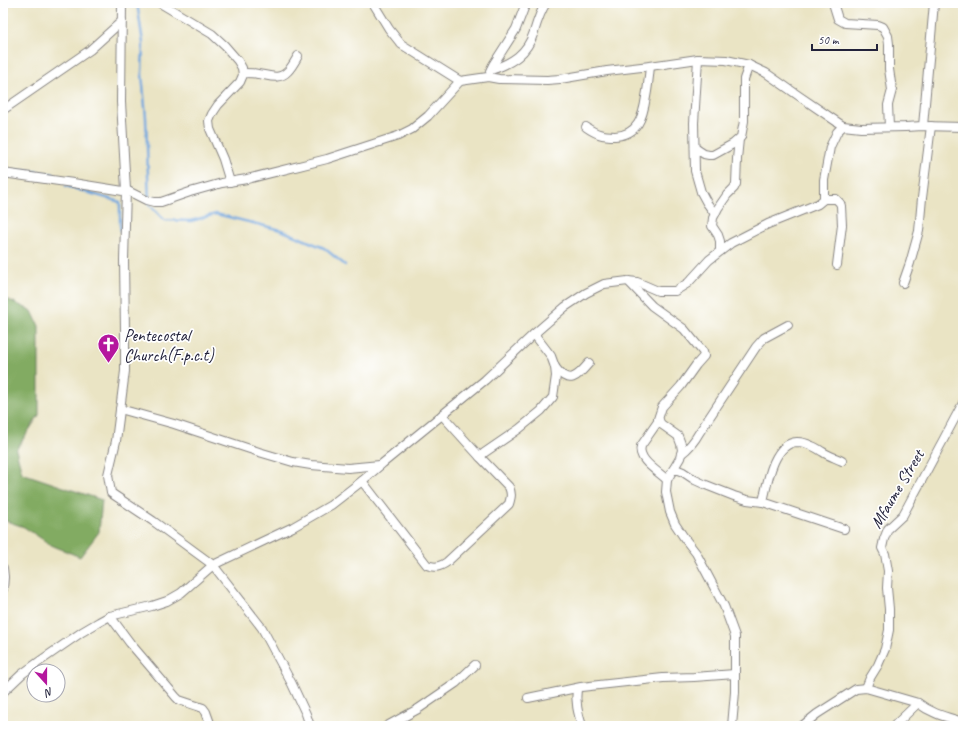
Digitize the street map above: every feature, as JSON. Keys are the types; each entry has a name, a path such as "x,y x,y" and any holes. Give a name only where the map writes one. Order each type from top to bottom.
{"street":[{"path":"122,3 121,102 126,190 124,260 125,371 116,441 108,475 111,493 153,521 213,565 262,628 292,684 310,726"},
{"path":"160,3 212,34 226,46 242,68 243,75 240,82 218,105 212,114 210,121 210,129 223,159 230,182"},
{"path":"374,3 389,29 401,44 460,81"},
{"path":"489,73 516,30 526,3"},
{"path":"3,172 123,191 126,190 146,200 161,202 222,183 247,180 327,160 398,136 412,129 428,116 460,81 489,73 514,60 524,52 531,40 542,9 546,3"},
{"path":"834,3 838,19 845,23 878,25 882,27 888,36 890,44 889,69 892,90 888,105 889,127"},
{"path":"903,283 919,231 934,3"},
{"path":"3,110 90,50 122,21"},
{"path":"243,73 274,78 288,71 298,56"},
{"path":"489,73 499,79 546,80 619,69 698,60 726,60 748,65 766,73 844,126 861,128 927,126 963,127"},
{"path":"698,60 694,123 695,171 700,192 715,214"},
{"path":"720,251 720,241 712,226 713,218 722,202 736,184 739,139 741,137 744,121 744,79 748,65"},
{"path":"586,127 596,134 603,135 622,135 631,132 637,126 644,110 650,66"},
{"path":"824,199 824,180 830,148 837,132 844,126"},
{"path":"695,148 704,154 713,155 722,151 739,139"},
{"path":"3,692 22,674 40,661 82,632 110,616 167,601 181,593 213,565 311,518 331,505 485,380 565,307 586,293 604,284 628,281 637,282 658,291 675,291 688,283 709,260 731,243 782,218 818,204 824,199 836,200 841,206 842,225 837,265"},
{"path":"628,281 652,306 684,329 704,352 704,356 681,386 662,407 659,420 641,446 640,451 642,457 666,480"},
{"path":"681,454 690,448 756,346 764,338 788,325"},
{"path":"480,457 541,411 553,397 556,376 555,367 551,356 534,334"},
{"path":"555,367 564,377 572,377 580,373 589,363"},
{"name":"Mfaume Street","path":"866,688 885,649 889,630 889,609 886,588 888,571 885,554 882,548 884,539 888,529 903,515 963,403"},
{"path":"120,409 174,424 293,462 348,468 380,466"},
{"path":"362,481 427,565 434,568 447,562 509,504 511,492 442,415"},
{"path":"659,420 661,424 678,436 682,450 680,458 666,480 666,492 670,512 682,534 696,553 724,606 735,636 735,674 732,726"},
{"path":"763,502 769,475 776,458 783,448 790,444 798,442 814,446 824,453 842,461"},
{"path":"673,470 683,472 695,480 734,496 747,500 763,502 844,529"},
{"path":"3,568 3,589"},
{"path":"110,616 130,643 172,693 180,700 203,708 211,726"},
{"path":"387,726 418,709 456,683 475,665"},
{"path":"528,698 577,688 663,678 735,674"},
{"path":"577,688 577,707 582,726"},
{"path":"802,726 817,714 856,690 866,688 918,704 925,709 942,716 963,722"},
{"path":"894,726 918,704"}],"green space":[{"path":"3,297 32,311 39,326 39,415 16,450 22,473 102,500 99,532 80,557 51,545 24,527 3,520"}],"waterway":[{"path":"137,3 143,43 142,74 146,118 149,204 164,220 191,221 216,214 281,230 324,248 345,265"},
{"path":"15,172 29,171 53,174 56,178"},
{"path":"66,186 120,202 121,232"}],"place":[{"name":"Pentecostal Church(F.p.c.t)","path":"109,364"}]}
